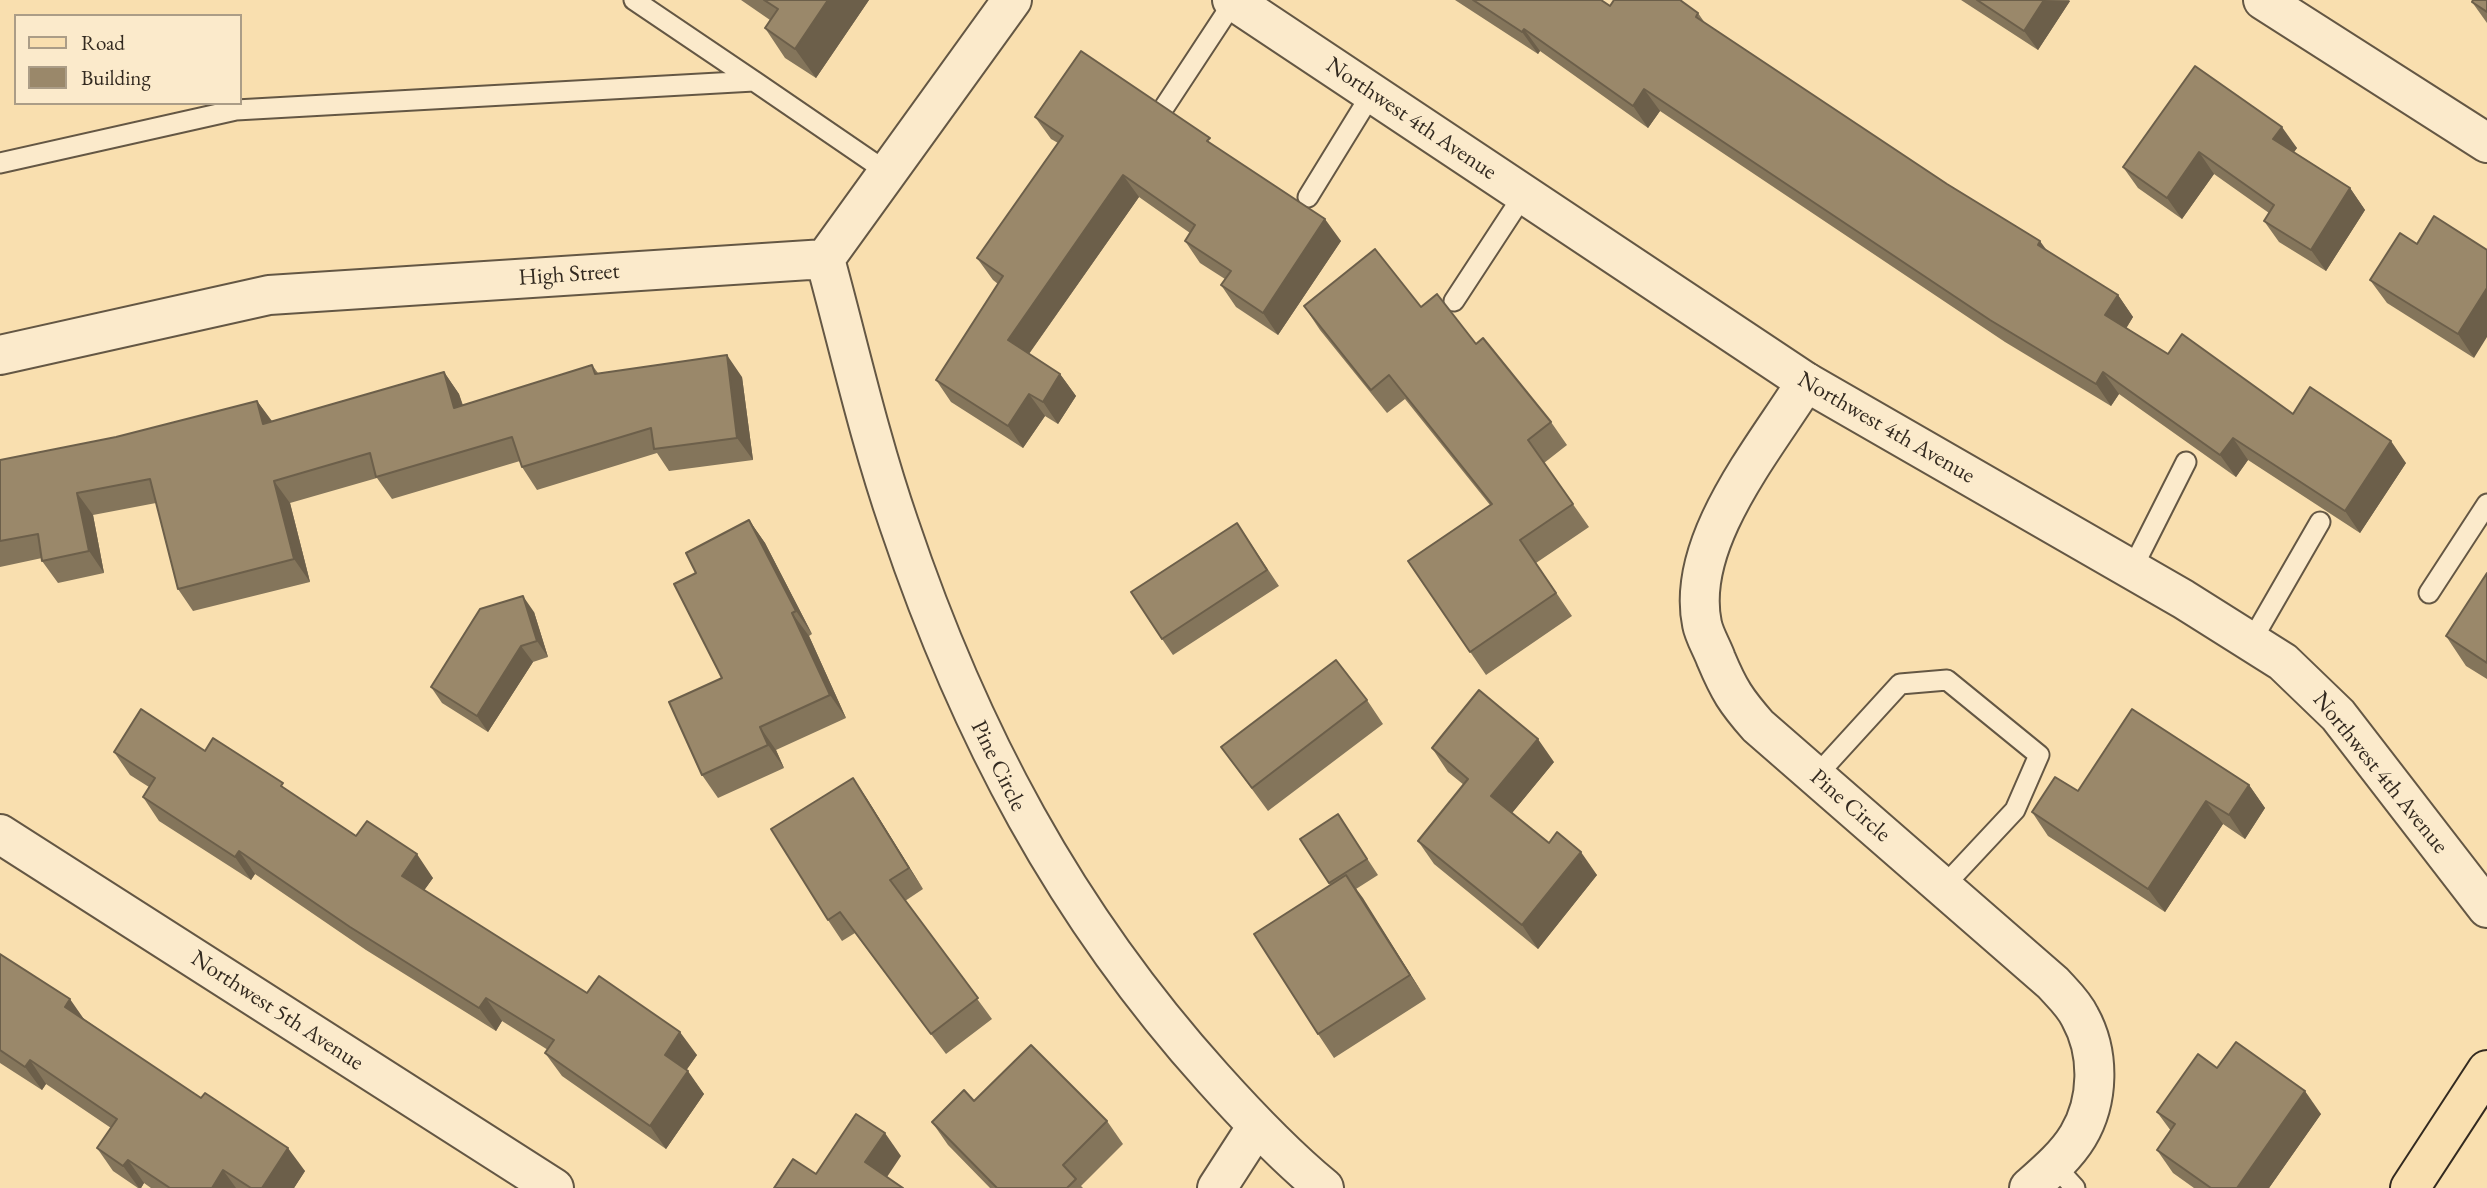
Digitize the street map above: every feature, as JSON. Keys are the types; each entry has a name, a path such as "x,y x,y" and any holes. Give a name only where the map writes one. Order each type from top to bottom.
{"main road":[{"path":"2410,1188 2487,1070"}],"street":[{"path":"825,259 1012,0"},
{"name":"Northwest 4th Avenue","path":"1233,0 1806,382 2252,640 2283,662 2338,715 2487,908"},
{"path":"2263,0 2487,143"},
{"name":"High Street","path":"0,355 269,295 825,259"},
{"name":"Pine Circle","path":"825,259 898,522 948,658 986,743 1025,819 1062,882 1117,963 1170,1030 1257,1126 1324,1188"},
{"name":"Pine Circle","path":"1806,382 1726,510 1709,545 1701,584 1702,624 1732,697 1758,726 2053,983 2080,1016 2095,1055 2093,1097 2078,1136 2053,1181"},
{"name":"Northwest 5th Avenue","path":"0,834 554,1188"},
{"path":"1217,1188 1257,1126"}],"lane":[{"path":"634,0 887,172"},
{"path":"1165,106 1233,0"},
{"path":"0,163 236,110 754,81"},
{"path":"1307,197 1372,93"},
{"path":"1454,301 1524,194"},
{"path":"2130,570 2186,462"},
{"path":"2429,593 2487,504"},
{"path":"2252,640 2320,522"},
{"path":"1816,776 1900,684 1947,680 2039,755 2015,810 1943,887"}],"building":[{"path":"764,0 828,0 795,49 765,28 778,9"},
{"path":"1473,0 1601,0 1610,6 1614,0 1680,0 1698,13 1696,17 1947,184 2040,241 2038,245 2118,295 2105,315 2168,354 2182,334 2293,414 2310,387 2391,441 2345,511 2233,438 2220,455 2103,372 2096,384 1990,320 1644,89 1633,106 1524,29 1522,32"},
{"path":"1977,0 2044,0 2024,31"},
{"path":"2487,0 2487,12 2472,2"},
{"path":"1081,51 1210,138 1207,141 1325,219 1263,313 1221,285 1231,271 1185,241 1195,225 1123,175 1008,340 1060,374 1043,402 1029,394 1008,426 936,380 1003,276 977,258 1063,136 1035,117"},
{"path":"2195,66 2282,127 2273,139 2350,188 2311,250 2264,221 2274,205 2199,152 2167,198 2123,167"},
{"path":"2434,216 2487,250 2487,288 2458,334 2370,280 2400,233 2417,244"},
{"path":"1375,249 1421,307 1437,294 1476,344 1483,338 1551,422 1528,440 1573,504 1520,540 1556,593 1470,652 1408,561 1492,504 1389,375 1371,390 1304,306"},
{"path":"727,355 737,438 654,449 651,428 522,467 512,437 376,477 370,453 274,481 294,559 178,589 150,479 77,493 89,551 42,561 38,534 0,541 0,460 116,437 257,401 263,424 444,372 454,408 592,365 595,374"},
{"path":"749,520 796,611 792,613 830,695 760,727 768,745 702,775 669,702 722,678 674,584 696,573 686,553"},
{"path":"1237,523 1267,570 1162,639 1131,592"},
{"path":"2487,573 2487,663 2446,636"},
{"path":"523,596 537,641 521,646 477,716 431,687 480,609"},
{"path":"1336,660 1367,700 1252,788 1221,747"},
{"path":"1479,690 1538,739 1491,796 1549,843 1557,832 1581,852 1522,925 1418,841 1468,779 1432,748"},
{"path":"141,709 205,751 213,738 283,783 281,786 356,836 367,821 417,854 402,876 587,993 599,976 680,1032 665,1055 688,1071 650,1126 545,1053 554,1040 486,998 479,1008 350,927 239,851 235,857 143,797 155,778 114,752"},
{"path":"2132,709 2249,785 2229,815 2206,801 2148,889 2032,812 2055,777 2078,791"},
{"path":"853,778 909,868 890,880 978,998 931,1034 840,912 828,920 771,829"},
{"path":"1338,814 1367,859 1329,883 1300,839"},
{"path":"1346,875 1410,975 1318,1034 1254,934"},
{"path":"0,954 70,999 65,1007 201,1098 205,1093 288,1148 262,1188 251,1188 223,1170 212,1188 170,1188 128,1160 123,1166 97,1148 117,1119 30,1060 25,1067 0,1050"},
{"path":"2236,1042 2305,1091 2237,1188 2211,1188 2157,1150 2175,1124 2157,1112 2198,1054 2217,1068"},
{"path":"1031,1045 1107,1121 1063,1165 1076,1179 1067,1188 997,1188 932,1122 964,1090 974,1101"},
{"path":"856,1114 885,1133 865,1162 903,1188 774,1188 793,1159 816,1174"}]}
